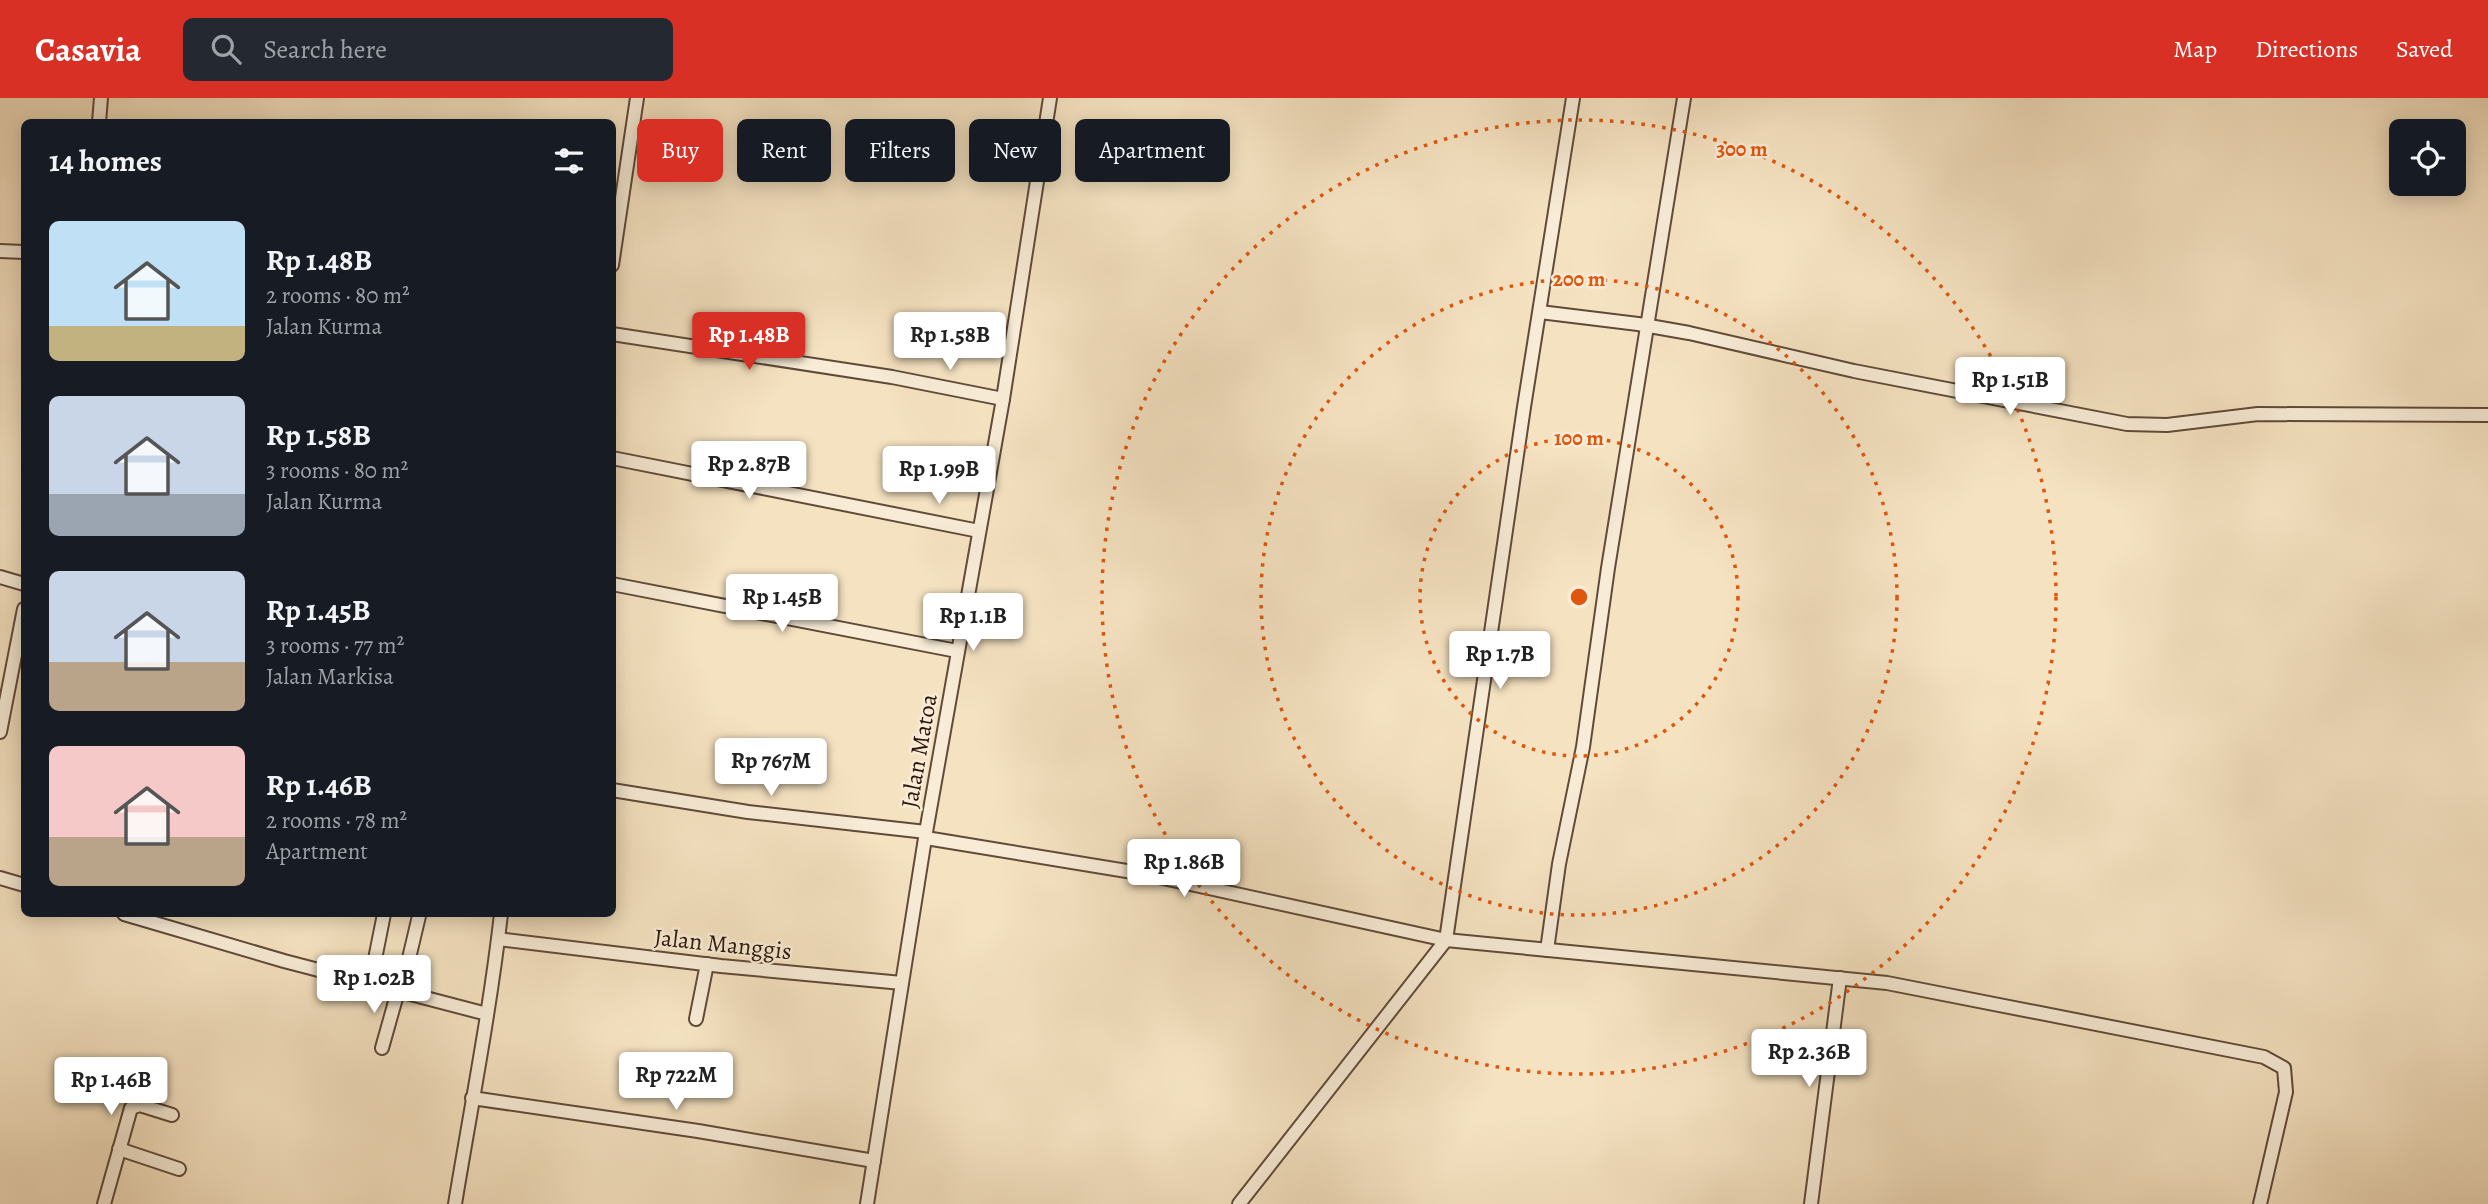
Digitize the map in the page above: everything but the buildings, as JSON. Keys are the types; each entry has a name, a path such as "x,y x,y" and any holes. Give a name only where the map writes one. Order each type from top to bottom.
{"street":[{"path":"99,119 102,98"},
{"path":"616,237 636,98"},
{"name":"Jalan Matoa","path":"867,1204 957,651 1003,399 1050,98"},
{"path":"1239,1204 1446,940 1573,98"},
{"path":"1547,950 1559,864 1583,747 1608,568 1684,98"},
{"path":"0,251 21,252"},
{"path":"1540,312 1647,326 1854,371 2148,426 2258,414 2488,415"},
{"path":"616,335 892,377 1003,399"},
{"path":"616,459 979,531"},
{"path":"0,577 21,583"},
{"path":"616,585 957,651"},
{"path":"0,732 21,624"},
{"path":"616,791 748,812 926,835 1145,874 1446,940 1887,983 2264,1057 2284,1068 2286,1092 2260,1204"},
{"path":"0,878 21,884"},
{"path":"135,917 399,992 487,1014"},
{"path":"370,984 383,917"},
{"path":"382,1048 419,917"},
{"path":"455,1204 482,1053 501,917"},
{"name":"Jalan Manggis","path":"498,939 707,964 902,983"},
{"path":"696,1019 707,964"},
{"path":"1811,1204 1840,978"},
{"path":"472,1098 698,1131 874,1161"},
{"path":"106,1203 133,1106 140,1105 172,1115"},
{"path":"119,1149 179,1169"}]}
